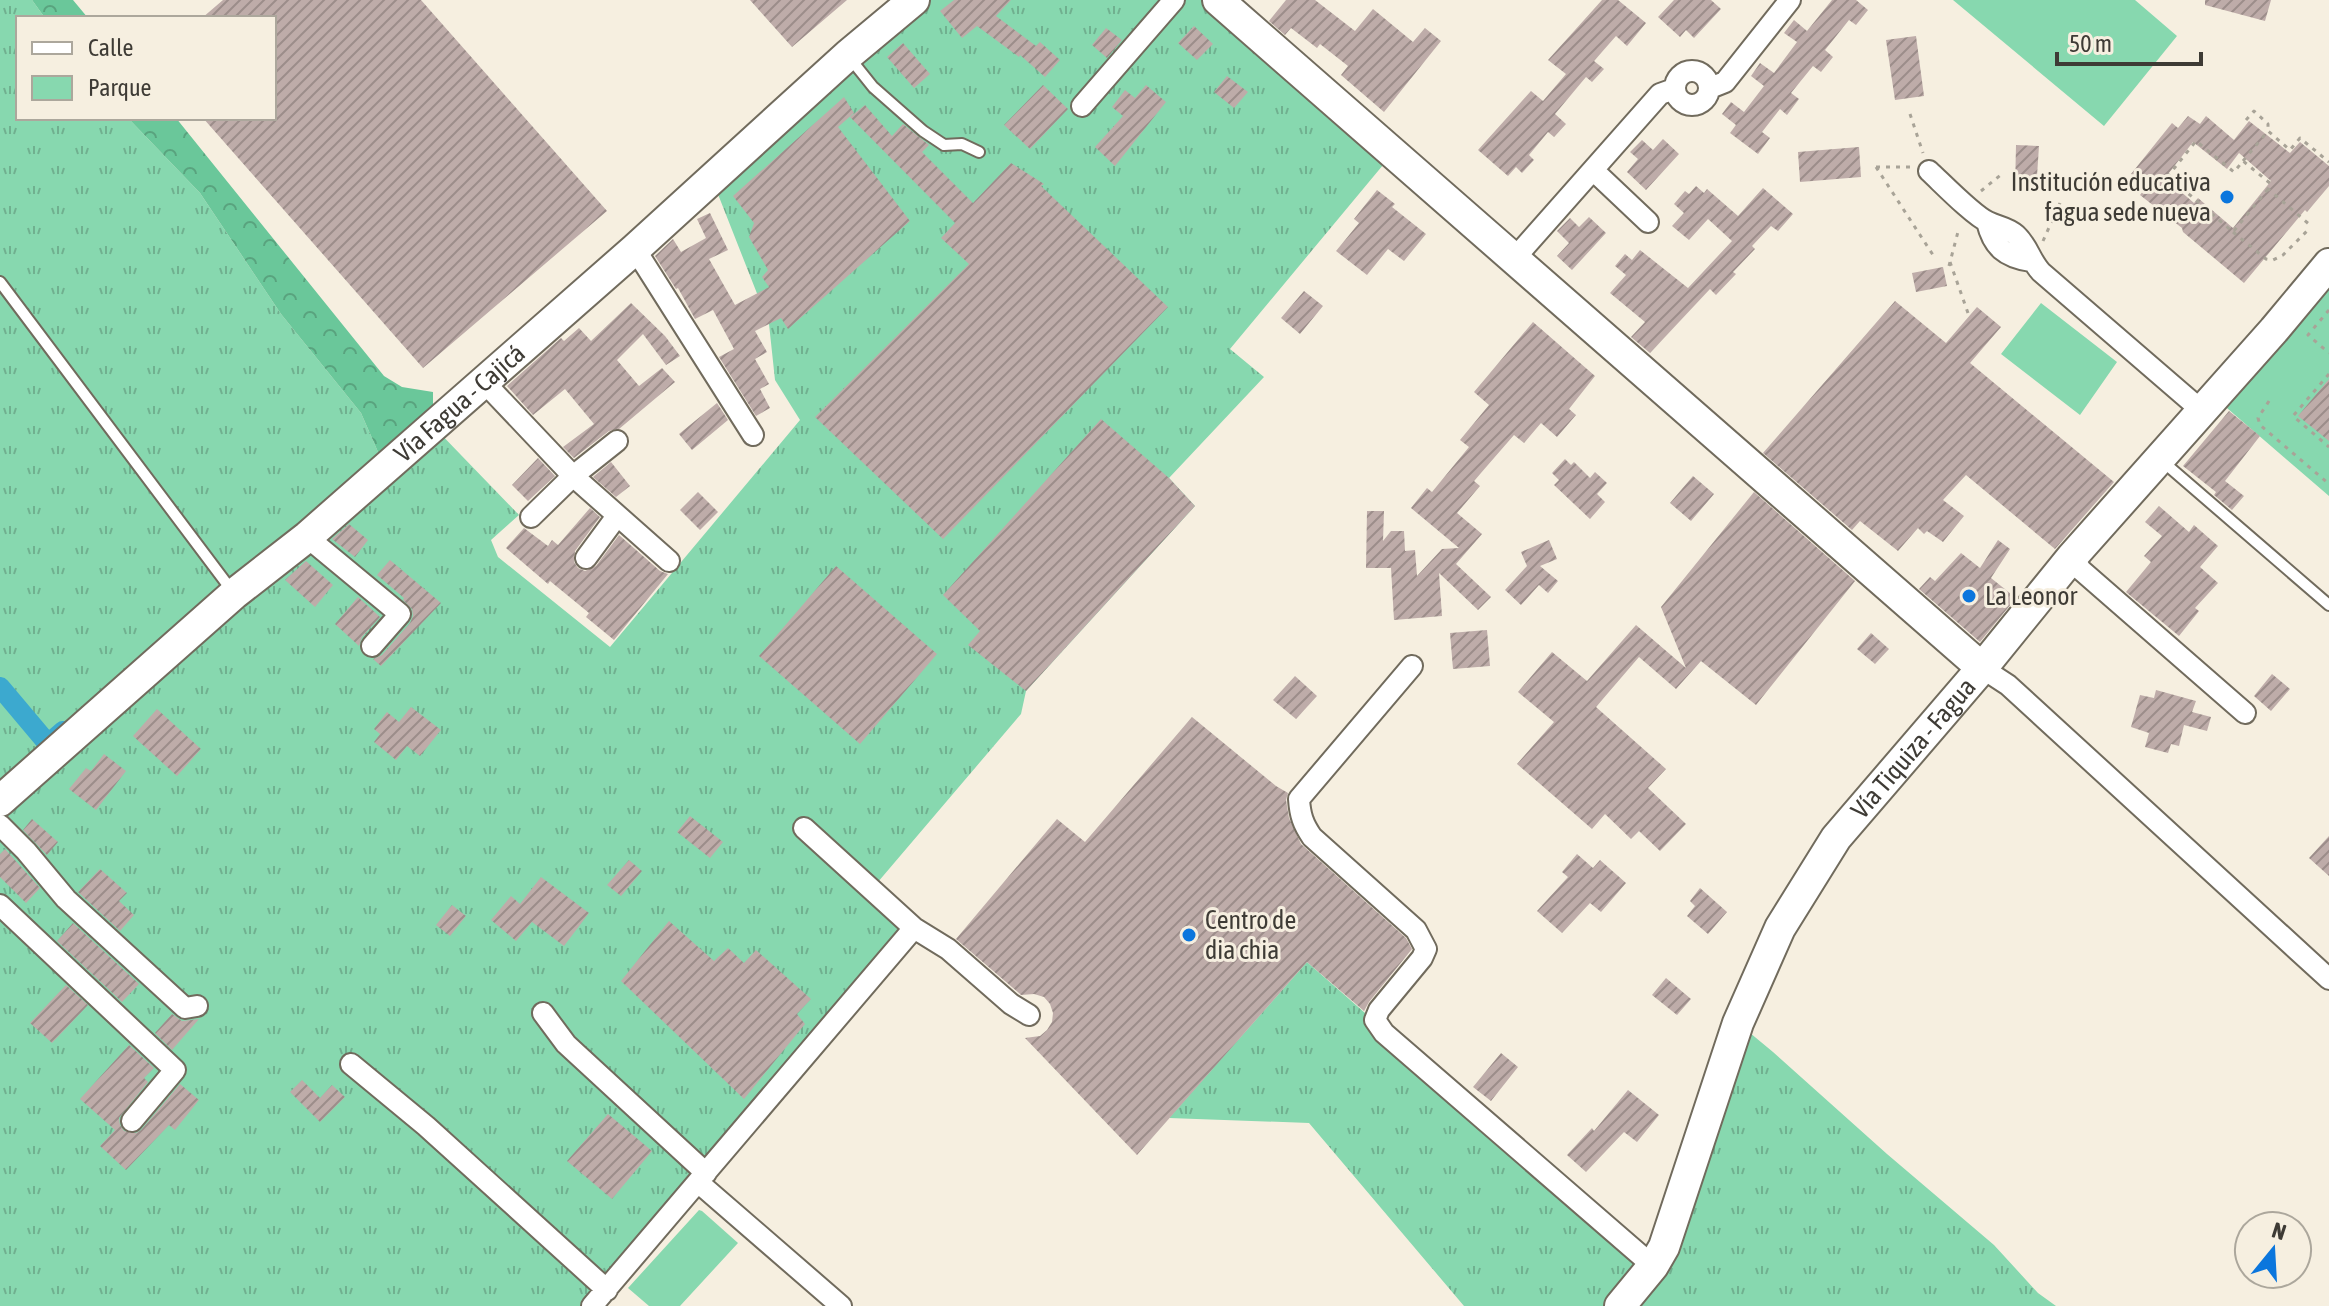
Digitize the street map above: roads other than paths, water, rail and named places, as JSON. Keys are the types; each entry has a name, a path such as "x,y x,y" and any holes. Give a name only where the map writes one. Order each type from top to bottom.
{"street":[{"name":"Vía Fagua - Cajicá","path":"0,801 234,594 307,537 635,249 848,55 914,0"},
{"path":"1082,106 1174,0"},
{"path":"1218,0 1982,668 2008,685 2329,979"},
{"path":"1514,259 1660,94 1674,89 1678,77 1689,71 1700,73 1710,88 1725,82 1780,4"},
{"path":"1928,169 1987,222 2004,226 2018,236 2027,248 2031,261 2201,410"},
{"path":"1593,170 1648,222"},
{"path":"635,249 753,435"},
{"name":"Vía Tiquiza - Fagua","path":"1620,1306 1653,1266 1664,1247 1738,1023 1780,928 1836,838 1982,668 2072,557 2329,264"},
{"path":"483,381 573,476 669,561"},
{"path":"531,517 573,476 617,441"},
{"path":"586,558 617,516"},
{"path":"307,537 400,614 372,646"},
{"path":"2072,557 2081,570 2245,713"},
{"path":"1412,666 1299,799 1300,815 1312,837 1416,930 1426,949 1379,1010 1375,1020 1384,1033 1653,1266"},
{"path":"0,825 66,899 163,989 185,1008 197,1006"},
{"path":"804,828 914,928 948,949 1011,1004 1029,1015"},
{"path":"0,905 175,1070 132,1121"},
{"path":"592,1306 914,928"},
{"path":"543,1013 566,1044 702,1178 841,1306"},
{"path":"351,1064 426,1126 607,1290"}],"lane":[{"path":"848,55 873,87 923,131 944,145 962,144 979,152"},
{"path":"0,282 234,594"},
{"path":"2159,459 2329,605"}],"waterway":[{"path":"0,687 48,744 63,731"}],"place":[{"name":"Institución educativa fagua sede nueva","path":"2227,197"},
{"name":"La Leonor","path":"1969,596"},
{"name":"Centro de dia chia","path":"1189,935"}]}
